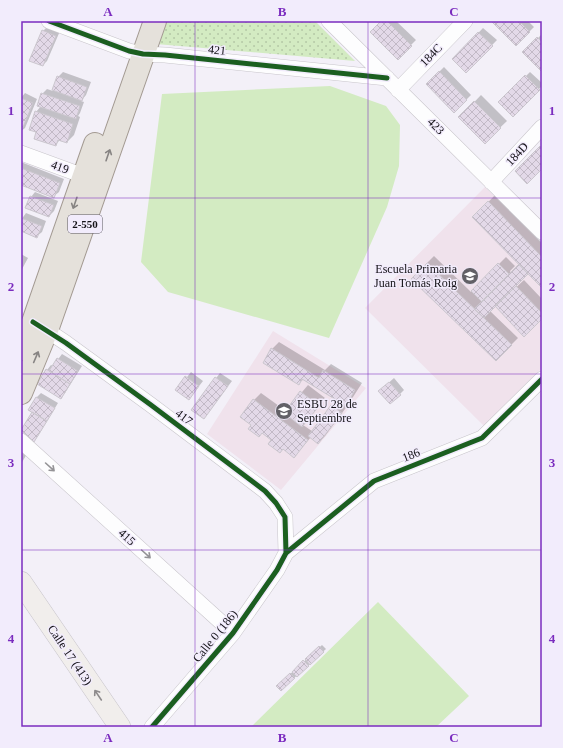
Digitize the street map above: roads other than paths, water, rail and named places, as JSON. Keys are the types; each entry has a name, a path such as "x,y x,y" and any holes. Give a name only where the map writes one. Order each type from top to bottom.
{"main road":[{"name":"2-550","path":"136,52 140,21"},
{"name":"2-550","path":"21,393 40,326 136,52 155,21"},
{"name":"2-550","path":"21,349 40,326"},
{"name":"Calle 17 (413)","path":"21,582 120,727"}],"street":[{"name":"421","path":"49,21 136,52 387,78"},
{"name":"423","path":"329,21 542,232"},
{"name":"184C","path":"398,90 465,21"},
{"name":"184D","path":"492,182 542,127"},
{"name":"419","path":"21,153 91,179"},
{"name":"417","path":"40,326 145,401 265,492 276,503 285,517 286,552"},
{"name":"186","path":"286,552 374,481 482,438 542,379"},
{"name":"415","path":"21,441 233,633"},
{"name":"Calle 0 (186)","path":"152,727 233,633 277,570 286,552"}],"place":[{"name":"Escuela Primaria Juan Tomás Roig","path":"470,276"},
{"name":"ESBU 28 de Septiembre","path":"284,411"}]}
